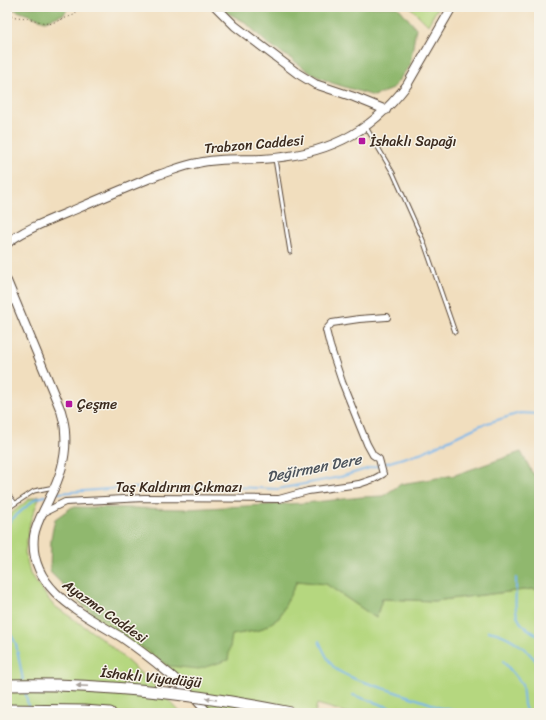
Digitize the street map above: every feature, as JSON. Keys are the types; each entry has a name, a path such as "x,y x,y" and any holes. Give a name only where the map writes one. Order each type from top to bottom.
{"highway":[{"name":"İshaklı Viyadüğü","path":"7,685 86,686 143,690 201,697 291,713"},
{"path":"7,710 84,711 110,713"}],"street":[{"path":"216,7 235,26 297,73 315,84 354,97 386,110"},
{"name":"Trabzon Caddesi","path":"7,244 15,237 50,220 134,184 190,165 207,161 275,158 308,153 338,142 366,127 386,110 407,86 452,7"},
{"path":"7,281 61,411 65,432 64,452 56,486"},
{"name":"Taş Kaldırım Çıkmazı","path":"42,513 65,502 144,498 279,499 308,491 359,484 383,474 379,460 367,444 342,382 326,330 332,323 359,318 387,317"},
{"name":"Ayazma Caddesi","path":"56,486 36,526 34,545 36,563 42,577 66,602 123,639 169,673 208,713"}],"lane":[{"path":"366,127 393,173 422,240 455,332"},
{"path":"275,158 290,252"},
{"path":"7,509 34,491 56,486"},
{"path":"7,493 15,503"}],"path":[{"path":"7,16 27,18 49,24 74,15 80,7"}],"green space":[{"path":"7,7 69,7 64,14 45,21"},
{"path":"216,7 398,7 416,28 410,65 392,89 374,96 332,83 312,74 269,45 245,22"},
{"path":"410,7 438,7 428,25"},
{"path":"521,452 533,474 539,473 539,590 532,589 434,601 382,599 376,618 326,584 297,581 279,618 260,630 232,635 228,660 199,669 169,666 79,601 50,572 51,538 55,519 72,507 186,509 305,503 383,496 401,484 455,475"},
{"path":"40,496 30,522 25,552 30,574 53,605 104,640 157,688 181,713 7,713 7,517 29,499"},
{"path":"297,581 326,584 376,618 382,599 434,601 532,589 539,590 539,713 348,713 317,704 315,713 206,713 196,701 152,663 99,623 79,601 169,666 232,635 260,630 278,618"}],"waterway":[{"name":"Değirmen Dere","path":"58,493 121,488 236,487 278,489 340,477 423,452 481,425 520,413 539,414"},
{"name":"Değirmen Dere","path":"7,525 35,499 45,496"},
{"path":"516,578 516,608 518,618 523,625 539,637"},
{"name":"Değirmen Dere","path":"7,627 16,644 23,680"},
{"path":"488,631 503,635 510,639 529,653 539,665"},
{"path":"319,641 331,664 344,674 432,704 439,708 455,710 462,713"},
{"path":"503,661 522,684 524,705 527,713"},
{"name":"Değirmen Dere","path":"25,689 28,706"},
{"path":"353,695 406,713"}],"place":[{"name":"İshaklı Sapağı","path":"362,141"},
{"name":"Çeşme","path":"69,404"}]}
